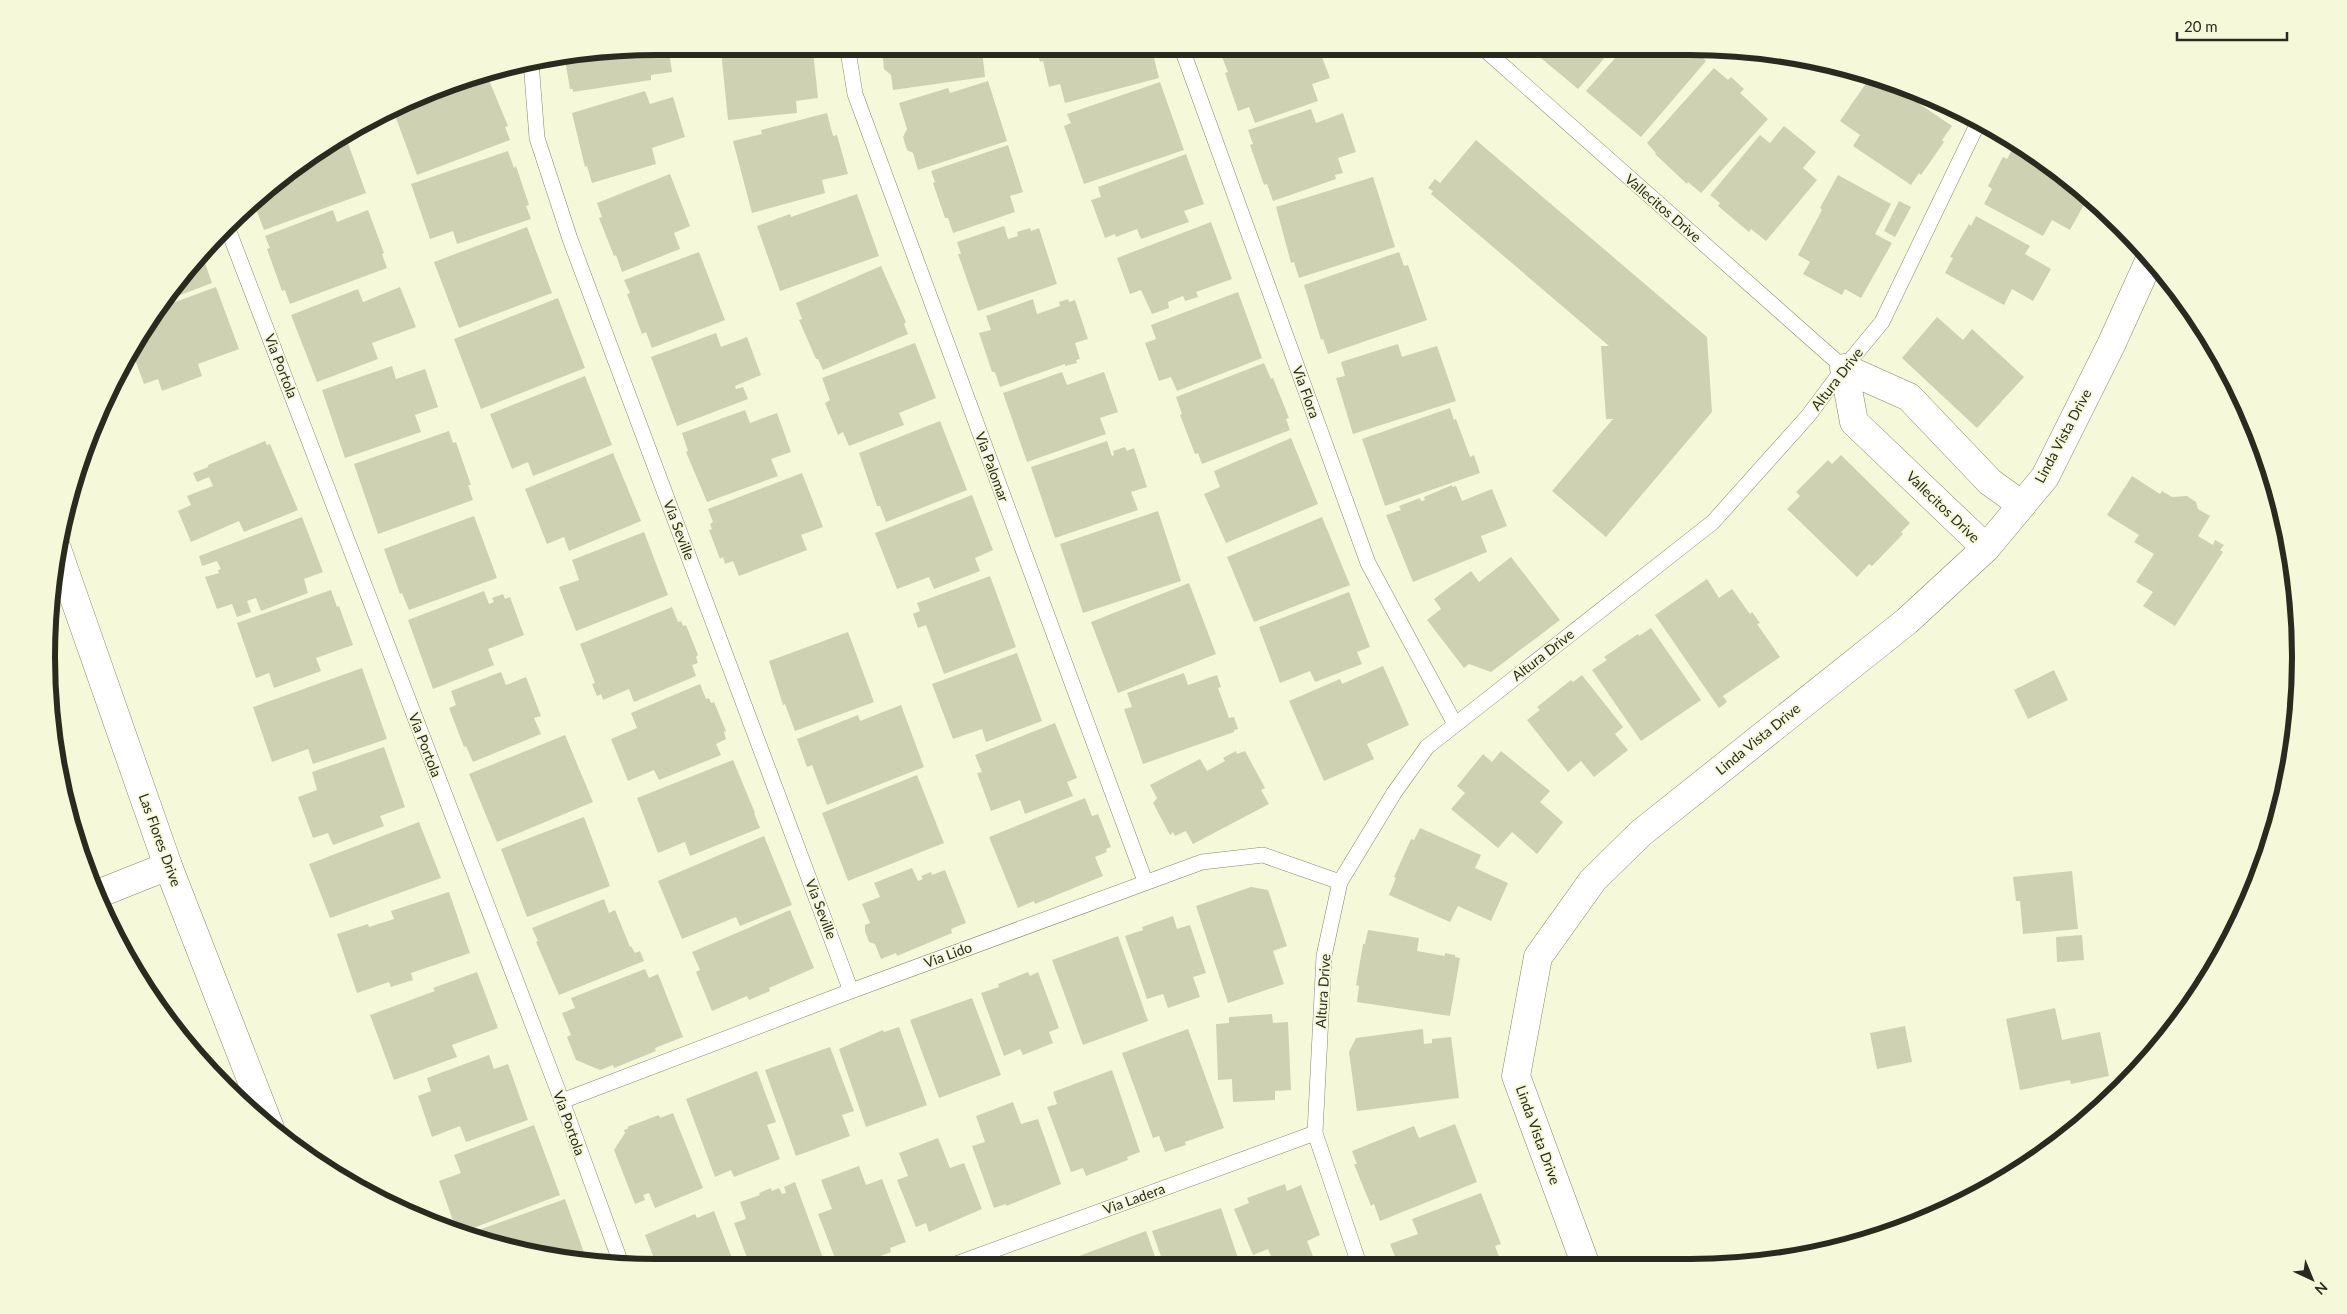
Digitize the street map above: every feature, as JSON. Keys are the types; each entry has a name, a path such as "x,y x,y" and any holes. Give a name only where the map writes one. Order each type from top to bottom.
{"street":[{"name":"Linda Vista Drive","path":"1584,1259 1516,1076 1538,957 1593,880 1641,833 1907,621 1986,548 2045,477 2147,265"},
{"name":"Vallecitos Drive","path":"1844,368 1909,397 1990,482 2022,505"},
{"name":"Vallecitos Drive","path":"1844,368 1854,422 1986,548"},
{"name":"Las Flores Drive","path":"62,565 168,866 264,1114"},
{"path":"103,892 168,866"}],"lane":[{"name":"Via Palomar","path":"849,55 855,94 1145,882"},
{"name":"Via Flora","path":"1184,55 1368,563 1455,724"},
{"name":"Vallecitos Drive","path":"1491,55 1844,368"},
{"name":"Via Seville","path":"532,69 538,138 570,239 851,991"},
{"name":"Altura Drive","path":"1357,1259 1315,1133 1324,956 1340,882 1394,794 1427,747 1713,522 1808,416 1882,322 1976,128"},
{"name":"Via Portola","path":"229,233 562,1102 619,1258"},
{"name":"Via Lido","path":"562,1102 851,991 1202,862 1263,855 1340,882"},
{"name":"Via Ladera","path":"969,1259 1315,1133"}],"building":[{"path":"670,55 672,72 651,75 651,80 573,92 573,89 570,89 565,62 618,56"},
{"path":"721,55 813,55 818,98 796,101 797,113 728,120"},
{"path":"883,55 983,55 985,77 893,90 891,75 884,69"},
{"path":"1038,55 1153,55 1159,78 1065,103 1060,84 1049,87 1043,61 1040,62"},
{"path":"1228,55 1325,55 1322,57 1330,78 1312,84 1318,101 1255,123 1249,107 1238,111 1225,73 1228,72 1222,57"},
{"path":"1537,55 1607,55 1578,89"},
{"path":"1618,55 1701,55 1706,61 1641,137 1586,91"},
{"path":"1714,68 1728,80 1731,77 1744,89 1740,93 1768,119 1701,193 1688,182 1687,184 1655,154 1647,143"},
{"path":"489,80 508,126 505,127 510,140 417,175 395,115 463,87"},
{"path":"988,81 1007,141 918,170 913,153 907,150 903,137 907,129 899,103 948,88 950,93"},
{"path":"1160,82 1184,150 1084,184 1064,126 1071,123 1067,114"},
{"path":"1867,82 1909,97 1952,126 1942,140 1944,142 1921,175 1919,173 1911,185 1853,146 1860,135 1840,121"},
{"path":"645,91 650,104 673,97 685,137 652,148 656,164 592,183 587,166 585,167 572,113"},
{"path":"1311,109 1316,123 1343,113 1356,152 1338,158 1343,173 1335,175 1336,179 1273,201 1267,184 1264,185 1250,145 1253,144 1248,130"},
{"path":"827,113 833,136 837,135 848,174 822,180 825,193 752,213 733,141 762,134 761,130"},
{"path":"1784,126 1816,152 1803,168 1817,180 1766,241 1751,229 1749,232 1718,206 1720,203 1710,195 1760,135 1770,143"},
{"path":"1476,140 1707,337 1712,412 1606,537 1552,491 1613,419 1606,419 1601,346 1609,346 1431,194 1433,191 1428,188 1435,179 1440,183"},
{"path":"347,141 366,193 264,230 256,208 291,179"},
{"path":"1008,145 1023,192 1010,196 1015,212 953,233 948,218 945,218 933,183 935,182 931,171"},
{"path":"2012,149 2056,179 2062,183 2060,186 2085,203 2070,230 2052,220 2043,236 1984,204 1992,189 1988,186 2003,157 2007,159"},
{"path":"508,151 514,168 516,166 529,205 526,206 531,219 457,244 453,231 430,239 411,184"},
{"path":"1186,154 1204,204 1184,211 1189,222 1141,239 1137,229 1116,237 1115,234 1105,238 1091,200 1101,197 1098,187"},
{"path":"670,174 690,226 674,233 680,249 622,272 599,218 602,217 597,203"},
{"path":"1838,175 1891,204 1875,234 1892,243 1861,298 1845,289 1842,295 1803,274 1810,262 1798,255"},
{"path":"1373,177 1395,247 1299,278 1294,262 1291,263 1276,207"},
{"path":"857,194 879,256 780,291 757,226 790,214 791,217"},
{"path":"1899,201 1911,207 1895,237 1884,231"},
{"path":"333,210 337,222 368,210 384,253 382,254 387,268 290,304 285,290 282,291 267,249 270,248 265,236"},
{"path":"1976,216 2030,246 2025,254 2051,269 2033,301 2012,289 2004,305 1945,273 1953,258 1950,257 1969,224 1971,226"},
{"path":"1211,222 1232,279 1196,292 1198,297 1185,301 1183,296 1168,302 1169,308 1152,314 1141,290 1130,294 1117,258"},
{"path":"1004,226 1008,239 1018,236 1017,232 1030,228 1031,231 1039,228 1057,284 978,311 958,254 961,254 957,242"},
{"path":"527,227 552,293 459,328 434,262"},
{"path":"699,252 725,320 652,348 646,332 642,334 627,294 630,293 624,280"},
{"path":"1399,252 1404,266 1408,265 1427,320 1328,354 1323,339 1321,340 1304,285"},
{"path":"207,257 208,261 205,263 212,283 175,297"},
{"path":"881,266 906,322 904,324 908,334 823,370 818,359 816,359 799,320 802,319 796,303"},
{"path":"216,287 239,349 198,364 202,376 162,391 158,379 144,384 136,362 133,361 170,304"},
{"path":"400,287 416,327 372,343 378,359 317,382 291,315 358,289 363,302"},
{"path":"1238,292 1262,358 1177,391 1171,377 1159,381 1145,343 1156,339 1151,325"},
{"path":"558,298 585,368 481,409 454,339"},
{"path":"1033,299 1037,314 1060,306 1059,302 1068,299 1069,302 1075,300 1088,339 1075,343 1080,359 1076,360 1077,363 1065,366 1065,364 1000,387 995,372 992,372 979,333 991,330 986,316"},
{"path":"1937,317 1963,340 1972,329 2024,377 1977,428 1902,358"},
{"path":"716,333 721,347 747,337 761,375 735,386 736,389 743,387 748,399 677,426 651,357"},
{"path":"915,343 936,398 899,413 904,425 849,446 843,432 838,435 825,403 830,400 822,378"},
{"path":"1398,344 1402,357 1437,346 1456,401 1353,434 1336,378 1345,376 1341,362"},
{"path":"1264,363 1271,379 1273,378 1289,418 1286,419 1290,430 1202,464 1198,453 1195,454 1180,415 1182,414 1176,397"},
{"path":"392,366 396,379 425,369 438,407 415,415 421,432 345,458 322,390"},
{"path":"1062,372 1067,385 1104,372 1118,412 1100,418 1106,434 1027,462 1003,393"},
{"path":"585,376 612,445 533,476 528,462 512,469 490,414"},
{"path":"1450,408 1470,457 1474,455 1480,473 1385,506 1362,439"},
{"path":"745,410 750,423 777,413 791,452 771,459 778,476 707,502 686,452 688,451 682,433"},
{"path":"940,421 967,490 886,522 880,506 877,506 859,453"},
{"path":"449,431 453,443 456,442 471,485 468,485 473,500 378,534 354,464"},
{"path":"1291,438 1318,504 1226,543 1204,494 1220,487 1214,471"},
{"path":"265,441 267,445 270,444 298,510 244,532 239,521 191,542 178,511 191,505 187,496 213,486 209,477 197,482 193,473"},
{"path":"1107,441 1112,456 1114,455 1113,451 1125,447 1127,451 1134,448 1147,487 1131,492 1138,510 1055,538 1031,467"},
{"path":"613,453 641,521 569,551 564,537 547,544 525,489"},
{"path":"1841,455 1910,523 1901,532 1903,534 1872,566 1869,564 1857,577 1787,509 1800,496 1796,492 1828,460 1832,464"},
{"path":"802,473 823,527 801,535 807,550 739,576 733,561 725,564 723,557 720,559 709,530 712,529 710,524 713,522 708,509"},
{"path":"2132,476 2160,494 2162,491 2172,497 2187,496 2196,502 2198,509 2210,516 2198,536 2213,545 2215,540 2224,545 2220,550 2223,552 2175,626 2143,606 2153,592 2136,582 2154,554 2134,542 2139,535 2107,515"},
{"path":"1452,485 1452,487 1456,486 1462,501 1492,489 1507,526 1481,536 1487,552 1413,582 1386,515 1401,510 1399,506 1420,498 1421,501 1425,500 1424,497"},
{"path":"972,495 993,550 975,558 980,571 934,589 929,577 897,589 875,533"},
{"path":"1158,511 1181,581 1083,613 1060,544"},
{"path":"474,516 497,578 409,610 402,593 400,594 384,549"},
{"path":"302,517 323,572 304,579 308,593 261,611 256,598 247,601 251,612 237,617 232,604 217,609 205,577 219,573 218,570 221,569 217,561 202,566 199,556"},
{"path":"1322,517 1350,585 1254,622 1227,557"},
{"path":"644,532 668,595 576,631 559,587 579,580 572,560"},
{"path":"1511,557 1560,620 1491,672 1469,664 1464,668 1427,620 1441,609 1434,599 1471,571 1479,582"},
{"path":"990,576 1016,647 944,674 926,625 918,628 913,614 920,611 917,603"},
{"path":"1707,579 1719,598 1732,589 1750,614 1752,612 1760,623 1757,624 1780,657 1723,696 1727,702 1719,708 1655,615"},
{"path":"1189,583 1216,654 1118,693 1091,622"},
{"path":"331,590 353,645 316,658 321,671 274,688 269,673 256,678 237,623"},
{"path":"484,591 489,604 494,602 492,598 503,594 505,599 510,597 524,635 488,649 494,665 433,689 408,620"},
{"path":"1349,592 1370,647 1357,652 1362,664 1315,682 1310,671 1280,683 1259,627"},
{"path":"672,607 678,622 681,621 683,626 686,625 698,655 696,657 698,663 692,665 696,676 634,702 629,689 603,700 601,694 597,696 592,684 595,683 580,644"},
{"path":"1651,628 1701,700 1641,741 1592,670 1607,660 1604,657 1638,634 1639,636"},
{"path":"848,632 874,702 795,731 785,704 783,705 769,661"},
{"path":"1017,653 1042,721 986,742 982,729 953,739 932,684"},
{"path":"1383,666 1409,725 1367,744 1374,759 1324,781 1289,701 1340,679 1342,684"},
{"path":"362,668 387,739 313,764 308,749 272,762 253,707"},
{"path":"2054,670 2068,700 2028,719 2014,690"},
{"path":"501,672 506,685 526,677 541,716 534,718 541,734 473,762 466,746 464,747 449,708 456,705 451,691"},
{"path":"1184,673 1188,685 1217,675 1221,687 1218,688 1229,718 1234,717 1238,729 1143,764 1124,709 1132,707 1127,693"},
{"path":"1582,675 1623,727 1615,734 1628,750 1594,777 1581,761 1568,772 1527,720 1540,710 1537,707 1571,680 1573,682"},
{"path":"700,684 706,699 709,698 711,703 714,702 726,731 724,732 726,739 716,744 721,755 659,780 654,770 628,781 611,739 637,728 631,713"},
{"path":"901,705 924,767 827,805 812,765 807,767 797,739 858,715 860,721"},
{"path":"1055,723 1077,778 1067,782 1073,796 1025,814 1020,800 991,811 977,773 982,772 975,755"},
{"path":"565,735 593,802 497,842 469,774"},
{"path":"384,747 405,807 380,816 384,826 333,845 328,833 313,838 298,797 317,790 312,772"},
{"path":"1236,751 1237,754 1245,751 1265,788 1261,790 1269,804 1193,844 1186,831 1175,836 1173,832 1170,835 1153,803 1157,798 1150,785 1200,759 1207,771 1225,761 1223,758"},
{"path":"1501,751 1550,791 1540,802 1563,822 1537,854 1512,832 1498,848 1451,809 1465,793 1457,786 1483,754 1492,762"},
{"path":"733,760 760,828 690,856 685,842 658,853 637,798"},
{"path":"917,775 944,843 848,881 822,813"},
{"path":"1085,798 1092,816 1098,814 1111,847 1106,849 1107,852 1095,857 1103,876 1035,904 1034,901 1018,908 989,837"},
{"path":"584,817 610,886 527,917 501,849"},
{"path":"419,822 441,878 330,918 309,864"},
{"path":"1420,828 1481,855 1475,868 1508,883 1491,921 1458,906 1450,922 1389,895 1396,878 1394,877 1411,839 1414,840"},
{"path":"764,836 792,905 740,926 736,917 682,939 658,881"},
{"path":"912,868 918,881 923,879 921,876 931,872 932,875 945,870 966,923 951,929 952,933 897,956 896,953 881,959 875,944 869,942 865,931 865,925 870,923 862,904 880,897 874,883"},
{"path":"2072,871 2078,929 2023,934 2020,901 2016,901 2013,877"},
{"path":"1251,887 1268,890 1287,946 1273,951 1284,984 1228,1003 1196,906"},
{"path":"449,892 470,953 411,973 413,980 391,987 389,982 357,993 337,934 368,924 369,927 394,919 391,911"},
{"path":"604,899 609,913 615,910 630,947 635,953 640,951 644,961 559,995 536,942 538,941 532,928"},
{"path":"790,910 814,968 769,988 770,991 749,1000 747,996 712,1011 696,972 700,970 692,952"},
{"path":"1173,916 1177,929 1190,925 1206,973 1193,977 1200,997 1168,1008 1163,994 1147,999 1125,936 1143,930 1142,927"},
{"path":"1368,930 1419,938 1417,951 1445,956 1445,953 1460,958 1450,1016 1357,1002 1359,986 1356,985 1363,944 1365,944"},
{"path":"2082,935 2084,960 2057,962 2056,937"},
{"path":"1118,936 1148,1021 1083,1045 1052,960"},
{"path":"645,969 649,978 658,974 683,1037 655,1048 656,1051 614,1068 613,1065 600,1070 576,1060 567,1037 571,1035 562,1013 575,1008 571,998"},
{"path":"477,972 498,1028 452,1045 457,1057 394,1080 370,1015 435,991 433,988"},
{"path":"1028,972 1030,976 1038,972 1059,1028 1049,1032 1053,1043 1023,1055 1020,1049 1004,1056 981,993 999,987 998,984"},
{"path":"972,998 1001,1075 939,1098 910,1020"},
{"path":"2055,1008 2062,1040 2100,1032 2109,1076 2071,1084 2070,1080 2020,1090 2006,1019"},
{"path":"1272,1014 1273,1023 1288,1022 1291,1090 1275,1091 1275,1100 1233,1102 1232,1079 1218,1080 1216,1024 1229,1023 1229,1017"},
{"path":"1905,1026 1912,1062 1877,1069 1870,1033"},
{"path":"899,1027 927,1105 866,1127 839,1049 883,1030 884,1032"},
{"path":"1188,1029 1224,1128 1185,1142 1186,1145 1165,1152 1159,1136 1153,1138 1122,1053"},
{"path":"1423,1029 1424,1044 1432,1043 1432,1039 1451,1037 1459,1098 1357,1111 1349,1052 1356,1038"},
{"path":"830,1047 854,1111 842,1115 850,1136 796,1156 765,1070"},
{"path":"489,1055 494,1069 508,1064 528,1120 466,1142 460,1126 432,1137 418,1096 431,1091 427,1078"},
{"path":"1112,1070 1140,1152 1127,1157 1128,1160 1086,1176 1083,1168 1071,1172 1047,1107 1057,1104 1053,1092"},
{"path":"757,1071 776,1122 767,1125 780,1159 734,1177 731,1170 715,1177 686,1099"},
{"path":"1013,1102 1021,1124 1038,1119 1061,1184 1006,1206 1006,1204 994,1208 972,1146 985,1142 976,1116"},
{"path":"673,1113 703,1188 655,1208 649,1193 643,1195 645,1200 635,1204 614,1150 625,1133 624,1130 629,1128 627,1127 659,1115 660,1118"},
{"path":"1455,1124 1477,1182 1380,1221 1374,1204 1371,1206 1354,1164 1357,1164 1352,1151 1414,1126 1419,1138"},
{"path":"534,1125 560,1195 470,1229 463,1227 454,1224 439,1181 461,1173 454,1155"},
{"path":"938,1138 950,1168 964,1163 982,1209 929,1232 926,1223 916,1227 897,1180 908,1176 899,1153"},
{"path":"859,1166 866,1185 882,1179 906,1242 890,1248 891,1252 873,1259 835,1259 818,1214 832,1209 821,1180"},
{"path":"795,1182 823,1259 747,1259 734,1223 746,1219 740,1202 760,1195 759,1193 771,1188 772,1191 779,1188 782,1194 786,1193 784,1187"},
{"path":"1285,1184 1287,1191 1301,1185 1320,1235 1307,1241 1314,1259 1272,1259 1268,1249 1253,1255 1234,1209 1249,1203 1247,1198"},
{"path":"1481,1193 1501,1244 1495,1246 1500,1259 1396,1259 1390,1244 1418,1234 1412,1219"},
{"path":"565,1199 585,1255 540,1247 476,1231"},
{"path":"1221,1208 1238,1259 1162,1259 1152,1231"},
{"path":"714,1211 732,1259 654,1259 645,1235 695,1214 697,1218"},
{"path":"1146,1231 1156,1259 1080,1259 1079,1256"}]}
